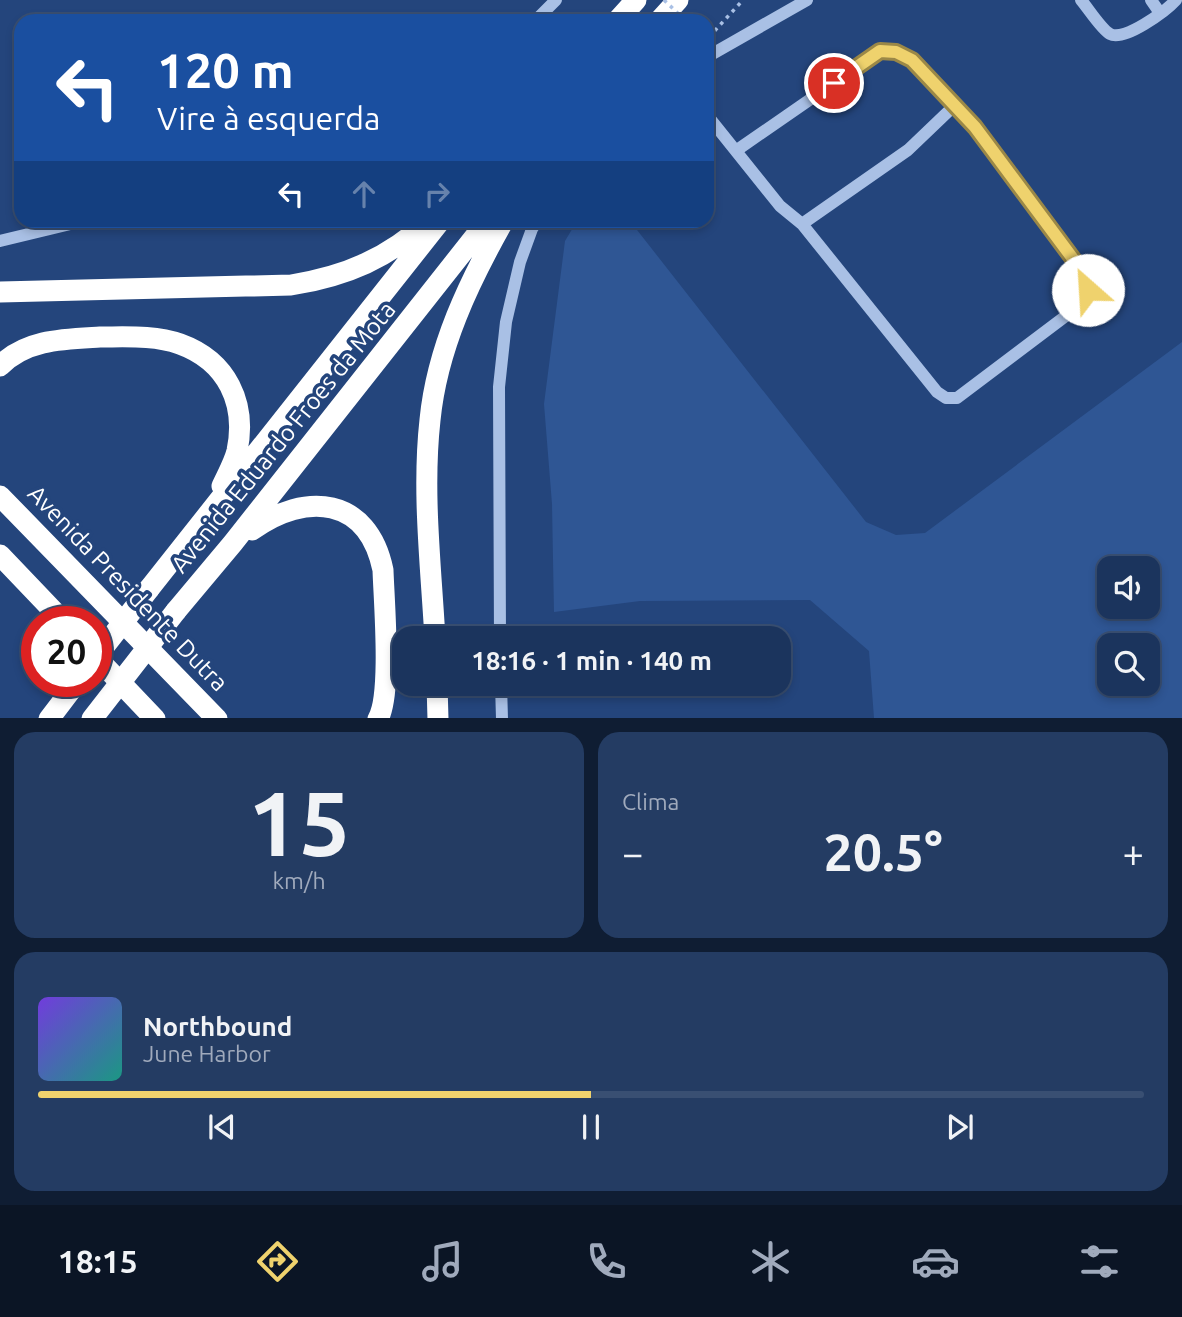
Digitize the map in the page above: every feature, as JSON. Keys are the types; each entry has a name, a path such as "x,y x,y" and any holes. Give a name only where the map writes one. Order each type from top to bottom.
{"highway":[{"path":"623,14 636,0"},
{"path":"0,292 291,285 321,280 355,269 390,252 420,228"},
{"name":"Avenida Eduardo Froes da Mota","path":"112,636 436,228"},
{"name":"Avenida Eduardo Froes da Mota","path":"93,718 482,228"},
{"path":"434,626 426,461 430,416 452,326 479,265 500,228"},
{"path":"0,366 7,359 36,344 66,339 139,336 180,344 211,362 225,377 236,397 240,422 236,453 212,510"},
{"name":"Avenida Presidente Dutra","path":"3,495 216,718"},
{"path":"233,543 271,516 298,507 323,507 346,512 373,536 380,552 383,570 386,684 377,718"},
{"path":"0,555 49,606"},
{"path":"112,674 154,718"},
{"path":"437,696 438,718"},
{"path":"49,718 65,697"}],"street":[{"path":"542,14 556,0"},
{"path":"714,53 807,0"},
{"path":"1081,0 1110,34 1120,36 1160,13 1176,0"},
{"path":"1151,0 1160,13"},
{"path":"714,123 780,206 802,224 937,392 946,398 957,398 1083,303 1088,290 1088,279 975,127 912,60 896,52 880,51 737,150"},
{"path":"802,224 908,150 954,106"},
{"path":"0,241 54,228"},
{"path":"500,626 499,387 506,322 520,262 533,228"},
{"path":"501,696 502,718"}],"path":[{"path":"714,31 743,0"}],"shaded area":[{"path":"573,228 635,228 866,522 896,535 925,533 1182,342 1182,718 874,718 869,651 810,600 640,601 554,612 552,504 544,404 565,241"}],"route":[{"path":"834,83 880,51 896,52 912,60 975,127 1088,279 1088,290"}]}
